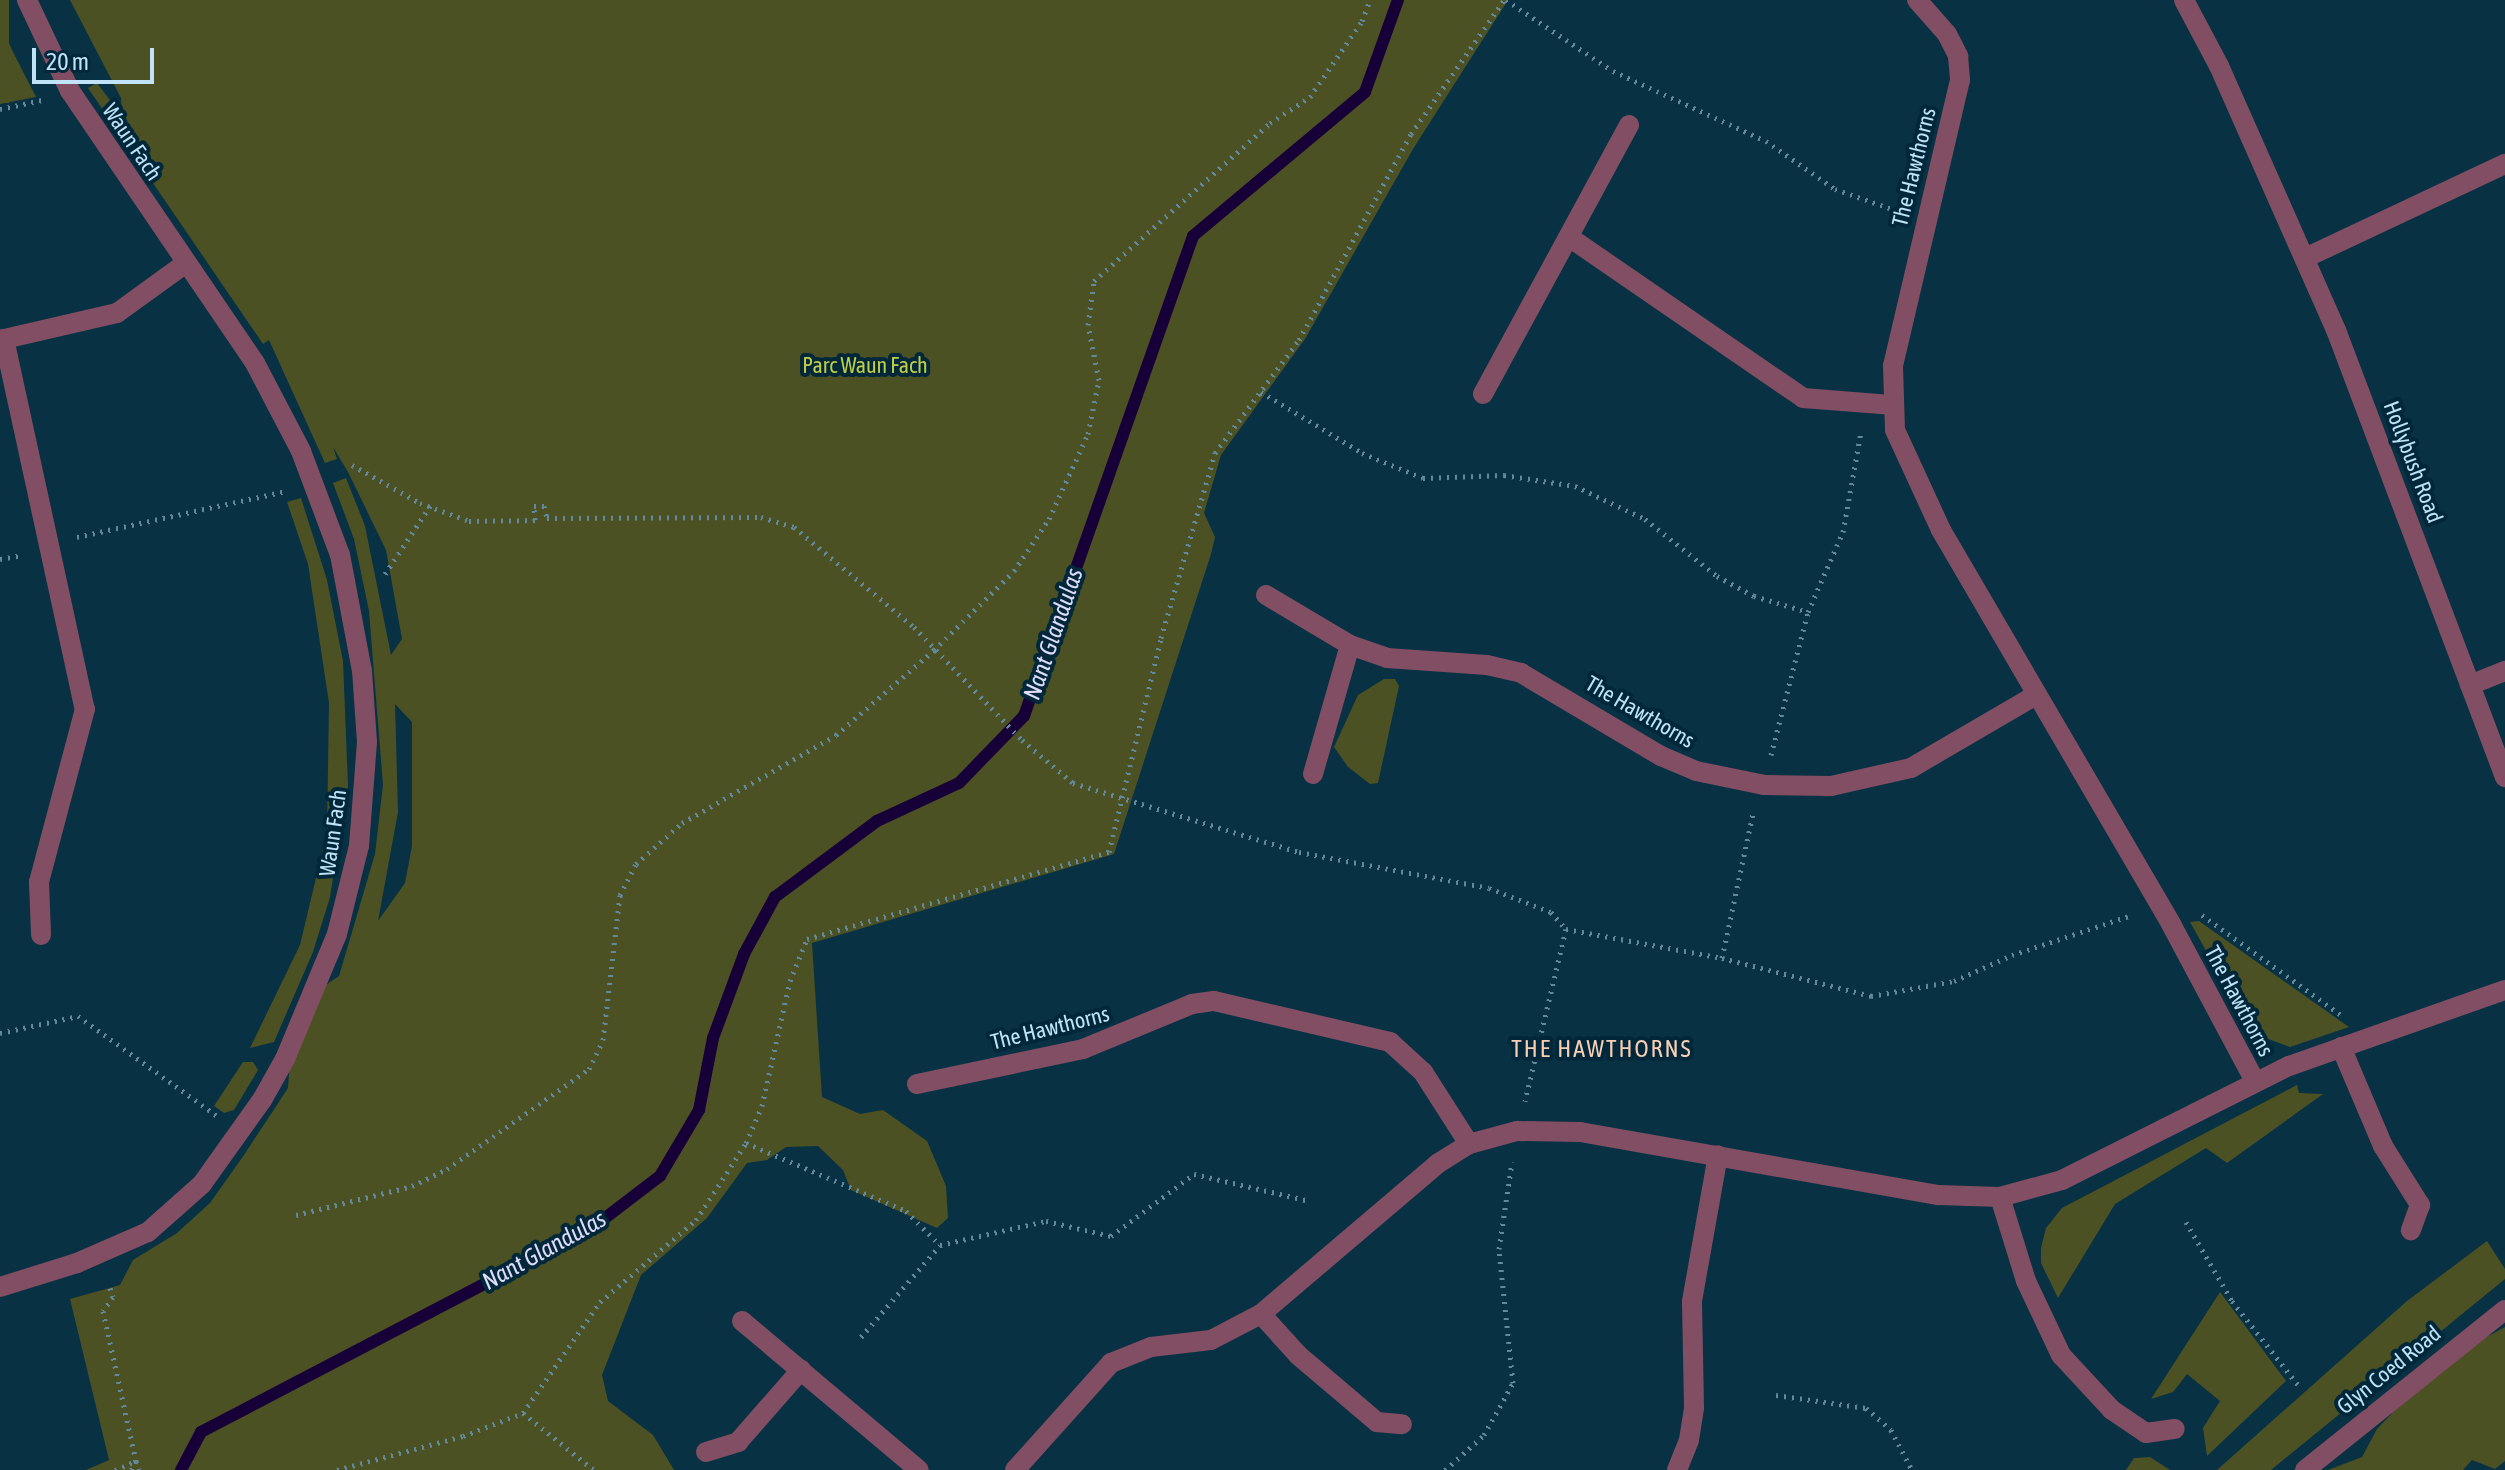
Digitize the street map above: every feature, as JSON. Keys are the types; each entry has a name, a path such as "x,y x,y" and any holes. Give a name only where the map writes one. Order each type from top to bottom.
{"street":[{"name":"Waun Fach","path":"0,1287 125,1245 174,1212 202,1184 285,1059 337,934 359,846 367,742 362,671 340,555 281,408 70,91 27,0"},
{"name":"The Hawthorns","path":"1917,0 1947,34 1958,56 1960,80 1893,366 1891,405 1906,461 1941,530 2171,924 2255,1081"},
{"name":"Hollybush Road","path":"2184,0 2305,258 2386,456 2505,777"},
{"path":"1483,394 1629,125"},
{"path":"2305,258 2505,164"},
{"path":"1569,237 1781,386 1803,398 1891,405"},
{"path":"41,935 39,882 85,709 52,549 2,340 117,313 186,263"},
{"name":"The Hawthorns","path":"1266,595 1350,645 1415,663 1487,665 1521,673 1661,756 1696,771 1764,785 1831,786 1911,768 2036,695"},
{"path":"1313,774 1350,645"},
{"path":"2470,685 2505,671"},
{"name":"The Hawthorns","path":"1015,1470 1111,1363 1151,1347 1211,1340 1261,1314 1437,1164 1469,1144 1517,1131 1547,1130 1718,1155 1938,1195 2000,1197 2062,1180 2255,1081 2371,1036 2505,990"},
{"name":"The Hawthorns","path":"917,1084 1083,1049 1192,1004 1214,1001 1390,1042 1423,1072 1469,1144"},
{"path":"2341,1047 2383,1146 2420,1205 2411,1230"},
{"path":"1677,1470 1689,1440 1694,1407 1692,1301 1718,1155"},
{"path":"2000,1197 2026,1281 2061,1355 2112,1410 2146,1433 2175,1429"},
{"name":"Glyn Coed Road","path":"2305,1470 2505,1310"},
{"path":"1261,1314 1298,1355 1377,1422 1402,1424"},
{"path":"742,1321 919,1470"},
{"path":"706,1452 738,1442 801,1370"}],"path":[{"path":"296,1215 412,1186 447,1169 574,1083 593,1062 603,1040 620,895 636,864 682,823 836,735 934,650 1014,571 1049,519 1088,434 1099,380 1088,325 1094,281 1270,123 1310,97 1362,21 1370,0"},
{"path":"337,1470 463,1436 523,1413 600,1302 696,1220 746,1143 762,1106 790,981 807,939 1109,852 1210,465 1299,340 1411,134 1505,0 1613,71 1766,141 1835,189 1925,220"},
{"path":"0,109 55,97"},
{"path":"1261,392 1362,453 1423,478 1504,475 1575,486 1645,519 1742,589 1808,612"},
{"path":"1722,958 1808,612 1843,532 1864,404"},
{"path":"352,465 430,506 469,521 535,520 534,506 544,506 547,518 761,517 794,527 820,546 934,650 1022,740"},
{"path":"52,549 72,538 296,489"},
{"path":"385,574 430,506"},
{"path":"1566,929 1722,958 1871,996 1898,994 1954,981 2012,955 2140,913 2171,924 2200,914 2371,1036"},
{"path":"0,1033 78,1016 219,1118"},
{"path":"746,1143 906,1211 940,1245"},
{"path":"861,1337 940,1245 1046,1221 1111,1236 1194,1174 1310,1201"},
{"path":"2186,1222 2232,1301 2298,1385"},
{"path":"110,1288 113,1297 103,1311 139,1470"},
{"path":"1776,1395 1866,1408 1891,1430 1912,1470"},
{"path":"523,1413 594,1470"},
{"path":"115,1470 136,1461"},
{"path":"131,1470 136,1461"}],"green space":[{"path":"0,0 9,0 9,103 0,103"},
{"name":"Parc Waun Fach","path":"70,0 1508,0 1413,149 1305,339 1221,455 1204,513 1215,537 1211,554 1114,854 812,943 822,1097 860,1114 883,1110 927,1141 946,1186 948,1218 937,1228 851,1190 843,1170 818,1146 786,1147 767,1160 747,1163 707,1218 641,1275 602,1375 608,1401 653,1435 674,1470 86,1470 109,1460 70,1299 120,1285 133,1260 177,1233 210,1203 244,1155 288,1088 292,1031 304,1000 339,976 375,854 383,785 369,611 354,539 333,483 346,478 365,526 391,655 402,639 386,550 348,472 333,447 337,459 325,463 269,340 263,344 88,88 97,83 122,116 121,98","holes":["395,704 412,722 412,846 405,883 378,921 398,812"]},
{"path":"0,24 14,54 36,97 0,104"},
{"path":"301,498 327,580 343,661 348,786 330,897 313,952 274,1042 250,1048 300,945 327,832 329,703 308,564 287,502"},
{"path":"1384,679 1395,679 1399,686 1378,783 1370,784 1348,767 1334,747 1358,695"},
{"path":"2199,921 2349,1027 2290,1047 2252,1033 2190,922"},
{"path":"243,1062 253,1062 258,1070 234,1110 224,1113 214,1106"},
{"path":"2297,1085 2299,1093 2323,1094 2227,1163 2206,1148 2115,1204 2058,1298 2041,1263 2041,1248 2046,1228 2062,1208"},
{"path":"2487,1241 2505,1269 2505,1279 2271,1470 2217,1470 2407,1301"},
{"path":"2220,1292 2286,1381 2207,1456 2203,1428 2220,1401 2187,1374 2173,1392 2151,1399"},
{"path":"2505,1327 2505,1461 2495,1469 2472,1460 2463,1470 2328,1470 2362,1457 2377,1429 2403,1402 2461,1351"},
{"path":"2150,1457 2170,1470 2126,1470 2134,1458"}],"waterway":[{"name":"Nant Glandulas","path":"181,1470 201,1432 592,1228 660,1176 699,1110 713,1038 744,954 775,897 877,821 959,783 1024,716 1193,236 1365,92 1398,0"}],"district":[{"name":"THE HAWTHORNS","path":"1602,1049"}]}
